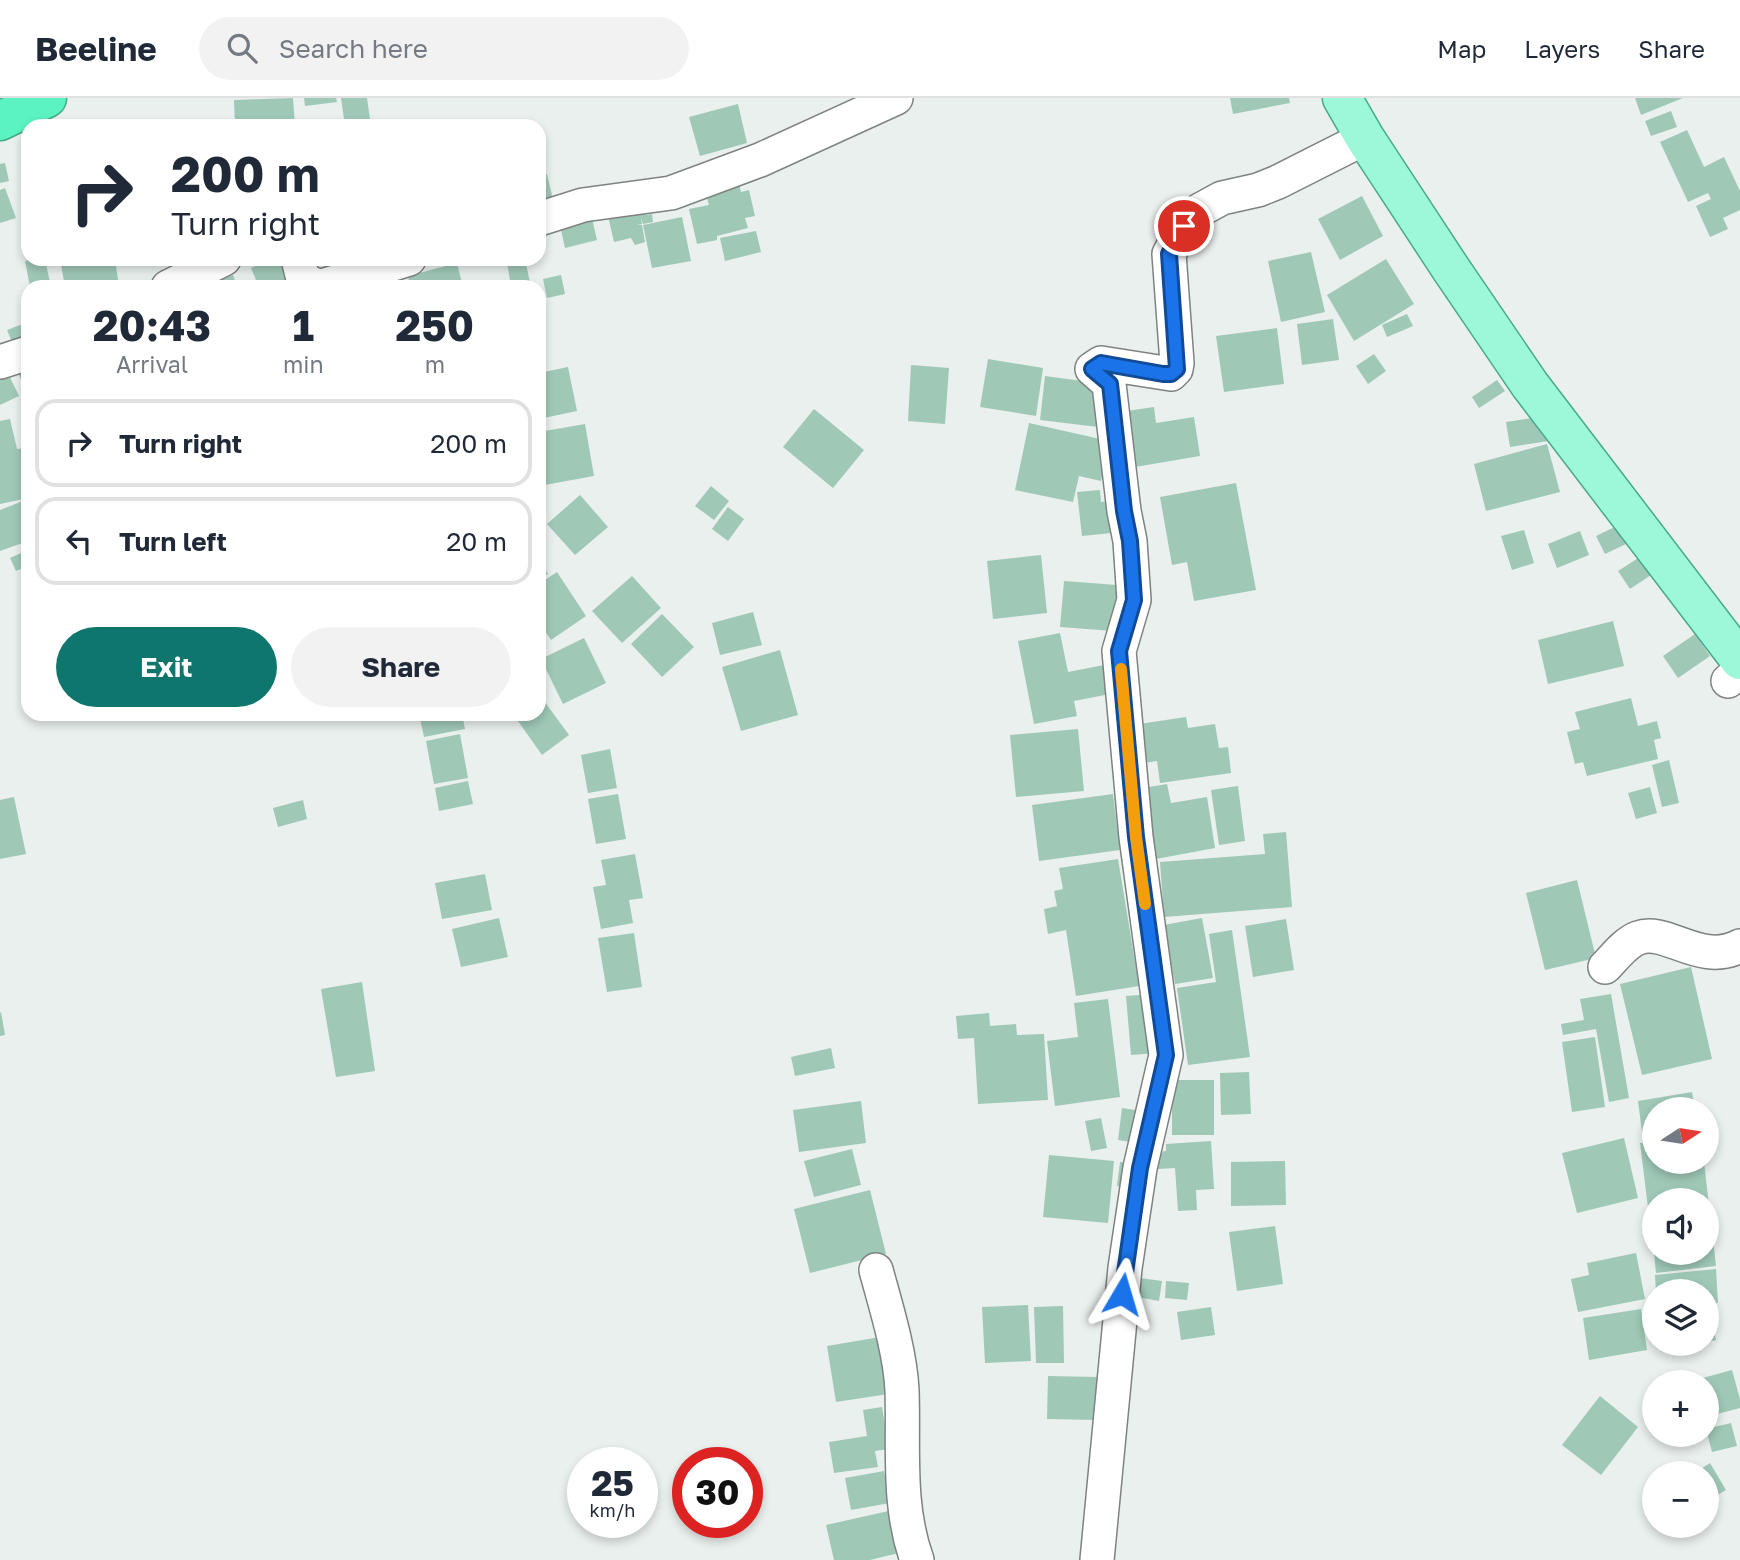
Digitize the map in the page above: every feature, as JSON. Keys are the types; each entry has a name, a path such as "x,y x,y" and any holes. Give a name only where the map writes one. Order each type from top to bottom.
{"highway":[{"path":"0,121 47,98"}],"main road":[{"path":"1342,98 1365,138 1530,385 1736,671"}],"street":[{"path":"546,217 583,205 671,193 760,160 896,98"},
{"path":"1097,1560 1125,1268 1140,1168 1166,1055 1136,837 1119,651 1134,600 1130,541 1124,511 1110,384 1092,369 1101,363 1171,374 1177,369 1169,254 1184,226 1200,210 1222,198 1268,186 1365,138"},
{"path":"182,280 210,266"},
{"path":"341,280 386,266"},
{"path":"0,362 21,355"},
{"path":"1605,967 1628,944 1640,937 1656,937 1707,953 1723,953 1740,946"},
{"path":"876,1270 891,1326 902,1388 902,1474 909,1537 917,1560"}],"building":[{"path":"293,98 294,119 235,119 234,100"},
{"path":"304,98 336,98 337,102 305,106"},
{"path":"341,98 367,98 370,119 344,119"},
{"path":"1230,98 1289,98 1290,103 1233,114"},
{"path":"1635,98 1683,98 1641,115"},
{"path":"738,104 747,143 700,156 689,117"},
{"path":"1671,111 1677,127 1651,136 1645,121"},
{"path":"1687,130 1704,167 1724,157 1740,191 1740,210 1723,218 1728,229 1710,237 1696,206 1711,199 1708,193 1688,202 1660,142"},
{"path":"5,163 9,181 0,183 0,164"},
{"path":"546,174 555,208 546,210"},
{"path":"739,184 741,192 749,190 755,216 745,218 748,228 717,236 717,240 697,244 689,209 709,205 705,192"},
{"path":"5,188 16,218 0,223 0,190"},
{"path":"1362,196 1383,236 1340,260 1318,219"},
{"path":"646,210 646,215 652,214 653,222 643,224 641,217 642,224 637,225 642,225 645,242 635,245 631,238 614,242 608,216"},
{"path":"591,214 597,240 565,248 559,221"},
{"path":"682,217 691,261 652,268 643,225"},
{"path":"756,231 761,252 725,261 720,238"},
{"path":"1311,252 1325,312 1281,322 1268,261"},
{"path":"1386,259 1414,304 1354,341 1327,295"},
{"path":"26,266 46,266 50,280 29,280"},
{"path":"61,266 116,266 118,280 64,280"},
{"path":"285,266 289,280 256,280 251,268"},
{"path":"446,266 458,266 461,280 409,280 408,276"},
{"path":"508,266 526,266 530,280 510,280"},
{"path":"233,275 235,280 220,280"},
{"path":"561,275 565,294 547,298 546,280 543,279"},
{"path":"1407,314 1413,326 1387,337 1382,325"},
{"path":"1333,319 1339,360 1302,365 1297,324"},
{"path":"21,325 21,347 15,349 7,330"},
{"path":"1277,328 1284,384 1224,392 1216,336"},
{"path":"1374,354 1386,371 1368,384 1356,366"},
{"path":"988,359 1043,368 1036,416 980,407"},
{"path":"3,363 19,396 0,405 0,365"},
{"path":"21,364 21,380 15,367"},
{"path":"911,365 949,368 945,424 908,421"},
{"path":"568,367 577,411 546,418 546,372"},
{"path":"1045,376 1104,384 1098,427 1040,420"},
{"path":"1497,380 1505,391 1479,408 1472,397"},
{"path":"1154,407 1156,423 1194,417 1200,456 1135,467 1127,411"},
{"path":"814,409 864,450 833,488 783,447"},
{"path":"1545,416 1549,441 1510,447 1506,422"},
{"path":"10,419 17,449 21,448 21,500 0,504 0,421"},
{"path":"1029,423 1109,441 1101,481 1079,476 1073,502 1015,490"},
{"path":"585,424 594,476 546,485 546,431"},
{"path":"1547,444 1560,492 1486,511 1474,464"},
{"path":"1236,483 1256,590 1194,601 1187,562 1172,565 1160,497"},
{"path":"711,486 729,501 714,520 695,506"},
{"path":"1100,490 1101,502 1117,500 1121,532 1082,536 1077,492"},
{"path":"580,495 608,527 575,555 547,524"},
{"path":"21,502 21,544 0,551 0,510"},
{"path":"728,507 744,519 728,541 712,529"},
{"path":"1617,526 1626,544 1605,554 1596,536"},
{"path":"1524,530 1534,563 1512,570 1501,536"},
{"path":"1580,531 1589,555 1557,568 1548,544"},
{"path":"21,553 21,569 16,571 10,558"},
{"path":"1041,555 1047,613 993,619 987,561"},
{"path":"1643,555 1654,573 1630,589 1618,571"},
{"path":"557,572 586,616 551,640 546,632 546,579"},
{"path":"632,576 661,608 622,643 592,611"},
{"path":"1064,581 1117,585 1113,631 1060,627"},
{"path":"753,612 762,645 720,655 712,623"},
{"path":"662,614 694,647 662,677 631,644"},
{"path":"1613,621 1624,666 1548,684 1538,640"},
{"path":"1060,633 1068,672 1104,665 1110,694 1074,701 1077,716 1034,724 1018,641"},
{"path":"1695,634 1710,656 1678,678 1663,656"},
{"path":"584,638 606,683 563,704 546,669 546,657"},
{"path":"780,650 798,715 741,731 722,667"},
{"path":"1631,698 1638,726 1657,721 1661,738 1654,740 1658,759 1587,776 1583,762 1575,764 1567,732 1580,729 1575,712"},
{"path":"546,704 569,735 542,755 518,721 546,721"},
{"path":"1186,717 1188,728 1215,724 1219,748 1228,747 1231,773 1160,783 1157,761 1144,763 1139,724"},
{"path":"421,721 463,721 465,729 424,737"},
{"path":"1078,729 1084,791 1016,797 1010,735"},
{"path":"460,734 468,778 434,784 426,741"},
{"path":"610,749 617,788 588,793 581,755"},
{"path":"1669,760 1679,803 1662,807 1652,765"},
{"path":"468,781 473,804 439,811 435,788"},
{"path":"1167,784 1171,803 1207,797 1215,848 1156,859 1143,788"},
{"path":"1238,786 1245,841 1219,845 1211,790"},
{"path":"1650,787 1657,813 1636,819 1628,793"},
{"path":"618,794 626,839 596,844 588,799"},
{"path":"1113,794 1120,850 1039,861 1032,805"},
{"path":"14,797 26,854 0,859 0,800"},
{"path":"303,800 307,819 278,827 273,808"},
{"path":"1286,832 1292,907 1164,917 1160,862 1265,854 1263,834"},
{"path":"635,854 643,898 629,900 633,923 601,929 593,887 606,885 601,860"},
{"path":"1118,859 1139,986 1076,996 1066,930 1048,934 1044,909 1057,906 1054,891 1063,889 1059,868"},
{"path":"485,874 492,910 442,919 435,883"},
{"path":"1577,880 1596,958 1545,970 1526,893"},
{"path":"499,918 508,957 461,967 452,929"},
{"path":"1202,918 1213,978 1175,984 1164,925"},
{"path":"1286,919 1294,970 1253,977 1245,926"},
{"path":"1232,930 1250,1057 1188,1065 1177,988 1216,982 1209,934"},
{"path":"634,933 642,987 607,992 598,938"},
{"path":"1691,967 1712,1059 1642,1075 1620,984"},
{"path":"362,982 375,1071 336,1077 321,989"},
{"path":"1153,994 1157,1053 1131,1055 1126,996"},
{"path":"1611,994 1629,1098 1609,1102 1596,1029 1563,1035 1561,1024 1584,1020 1580,999"},
{"path":"1108,999 1120,1097 1055,1106 1047,1041 1078,1037 1074,1003"},
{"path":"0,1013 5,1035 0,1036"},
{"path":"989,1013 990,1026 1016,1024 1017,1035 1044,1034 1048,1100 978,1104 974,1038 958,1039 956,1016"},
{"path":"1595,1037 1605,1107 1572,1112 1562,1042"},
{"path":"831,1048 835,1068 795,1076 791,1057"},
{"path":"1249,1072 1251,1114 1221,1115 1220,1073"},
{"path":"1172,1080 1214,1080 1214,1135 1172,1135"},
{"path":"1692,1092 1693,1097 1662,1097"},
{"path":"1642,1100 1642,1132 1638,1101"},
{"path":"861,1101 866,1143 799,1152 793,1110"},
{"path":"1122,1108 1142,1111 1137,1143 1118,1140"},
{"path":"1101,1118 1107,1148 1091,1151 1085,1121"},
{"path":"1624,1138 1638,1198 1577,1213 1562,1153"},
{"path":"1211,1141 1214,1189 1196,1190 1197,1210 1178,1211 1175,1168 1158,1169 1157,1152 1166,1151 1166,1144"},
{"path":"852,1149 861,1185 814,1197 804,1161"},
{"path":"1049,1155 1114,1161 1108,1223 1043,1217"},
{"path":"1285,1161 1286,1205 1231,1206 1231,1162"},
{"path":"1120,1162 1135,1163 1132,1188 1117,1186"},
{"path":"1644,1174 1705,1174 1707,1188 1646,1188"},
{"path":"870,1190 886,1254 810,1273 794,1209"},
{"path":"1275,1226 1283,1284 1237,1291 1229,1232"},
{"path":"1636,1253 1642,1300 1578,1312 1571,1279 1589,1275 1587,1263"},
{"path":"1655,1265 1716,1265 1716,1266 1656,1273"},
{"path":"1716,1269 1717,1279 1655,1279 1655,1275"},
{"path":"1140,1278 1162,1281 1159,1301 1137,1297"},
{"path":"1166,1281 1189,1283 1187,1300 1165,1298"},
{"path":"1028,1305 1031,1361 985,1363 982,1307"},
{"path":"1063,1306 1064,1363 1036,1363 1034,1307"},
{"path":"1211,1307 1215,1335 1181,1340 1177,1312"},
{"path":"1641,1309 1642,1351 1589,1360 1583,1318"},
{"path":"886,1336 895,1393 836,1402 827,1346"},
{"path":"1732,1370 1740,1408 1719,1414 1719,1374"},
{"path":"1048,1376 1099,1377 1098,1420 1047,1419"},
{"path":"1600,1396 1638,1427 1601,1475 1562,1445"},
{"path":"882,1407 889,1449 875,1451 878,1467 834,1473 829,1442 867,1436 863,1410"},
{"path":"1731,1423 1737,1446 1712,1452 1711,1447 1719,1447 1719,1426"},
{"path":"884,1471 890,1503 851,1510 845,1478"},
{"path":"1719,1478 1726,1490 1719,1494"},
{"path":"893,1510 903,1552 870,1560 834,1560 826,1525"}],"slow traffic":[{"path":"1121,669 1136,837 1145,904"}],"route":[{"path":"1122,1294 1140,1168 1166,1055 1136,837 1119,651 1134,600 1130,541 1124,511 1110,384 1092,369 1101,363 1163,374 1171,374 1177,369 1169,254 1184,226"}]}
